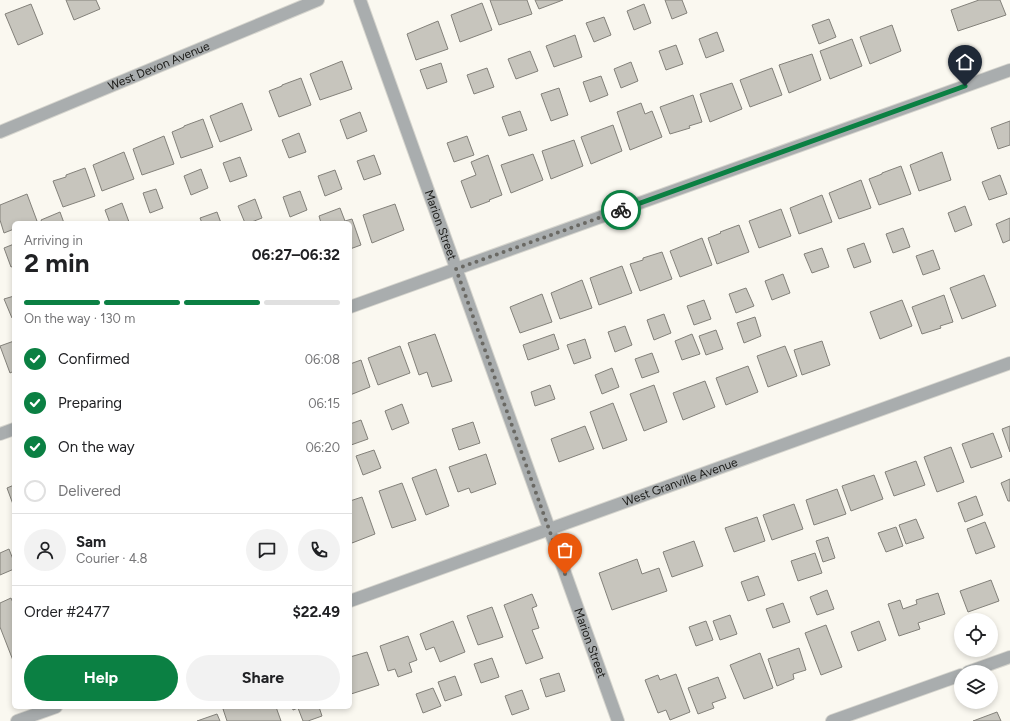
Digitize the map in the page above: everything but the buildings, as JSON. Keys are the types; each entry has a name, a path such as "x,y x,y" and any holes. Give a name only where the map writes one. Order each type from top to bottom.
{"street":[{"name":"West Devon Avenue","path":"0,132 318,0"},
{"name":"Marion Street","path":"360,0 618,721"},
{"path":"352,306 1010,70"},
{"name":"West Granville Avenue","path":"352,600 1010,364"},
{"path":"0,434 12,430"},
{"path":"988,665 1010,657"},
{"path":"832,721 954,677"},
{"path":"17,721 50,709"}],"way so far":[{"path":"565,574 456,269 621,210"}],"route":[{"path":"621,210 965,86"}]}
